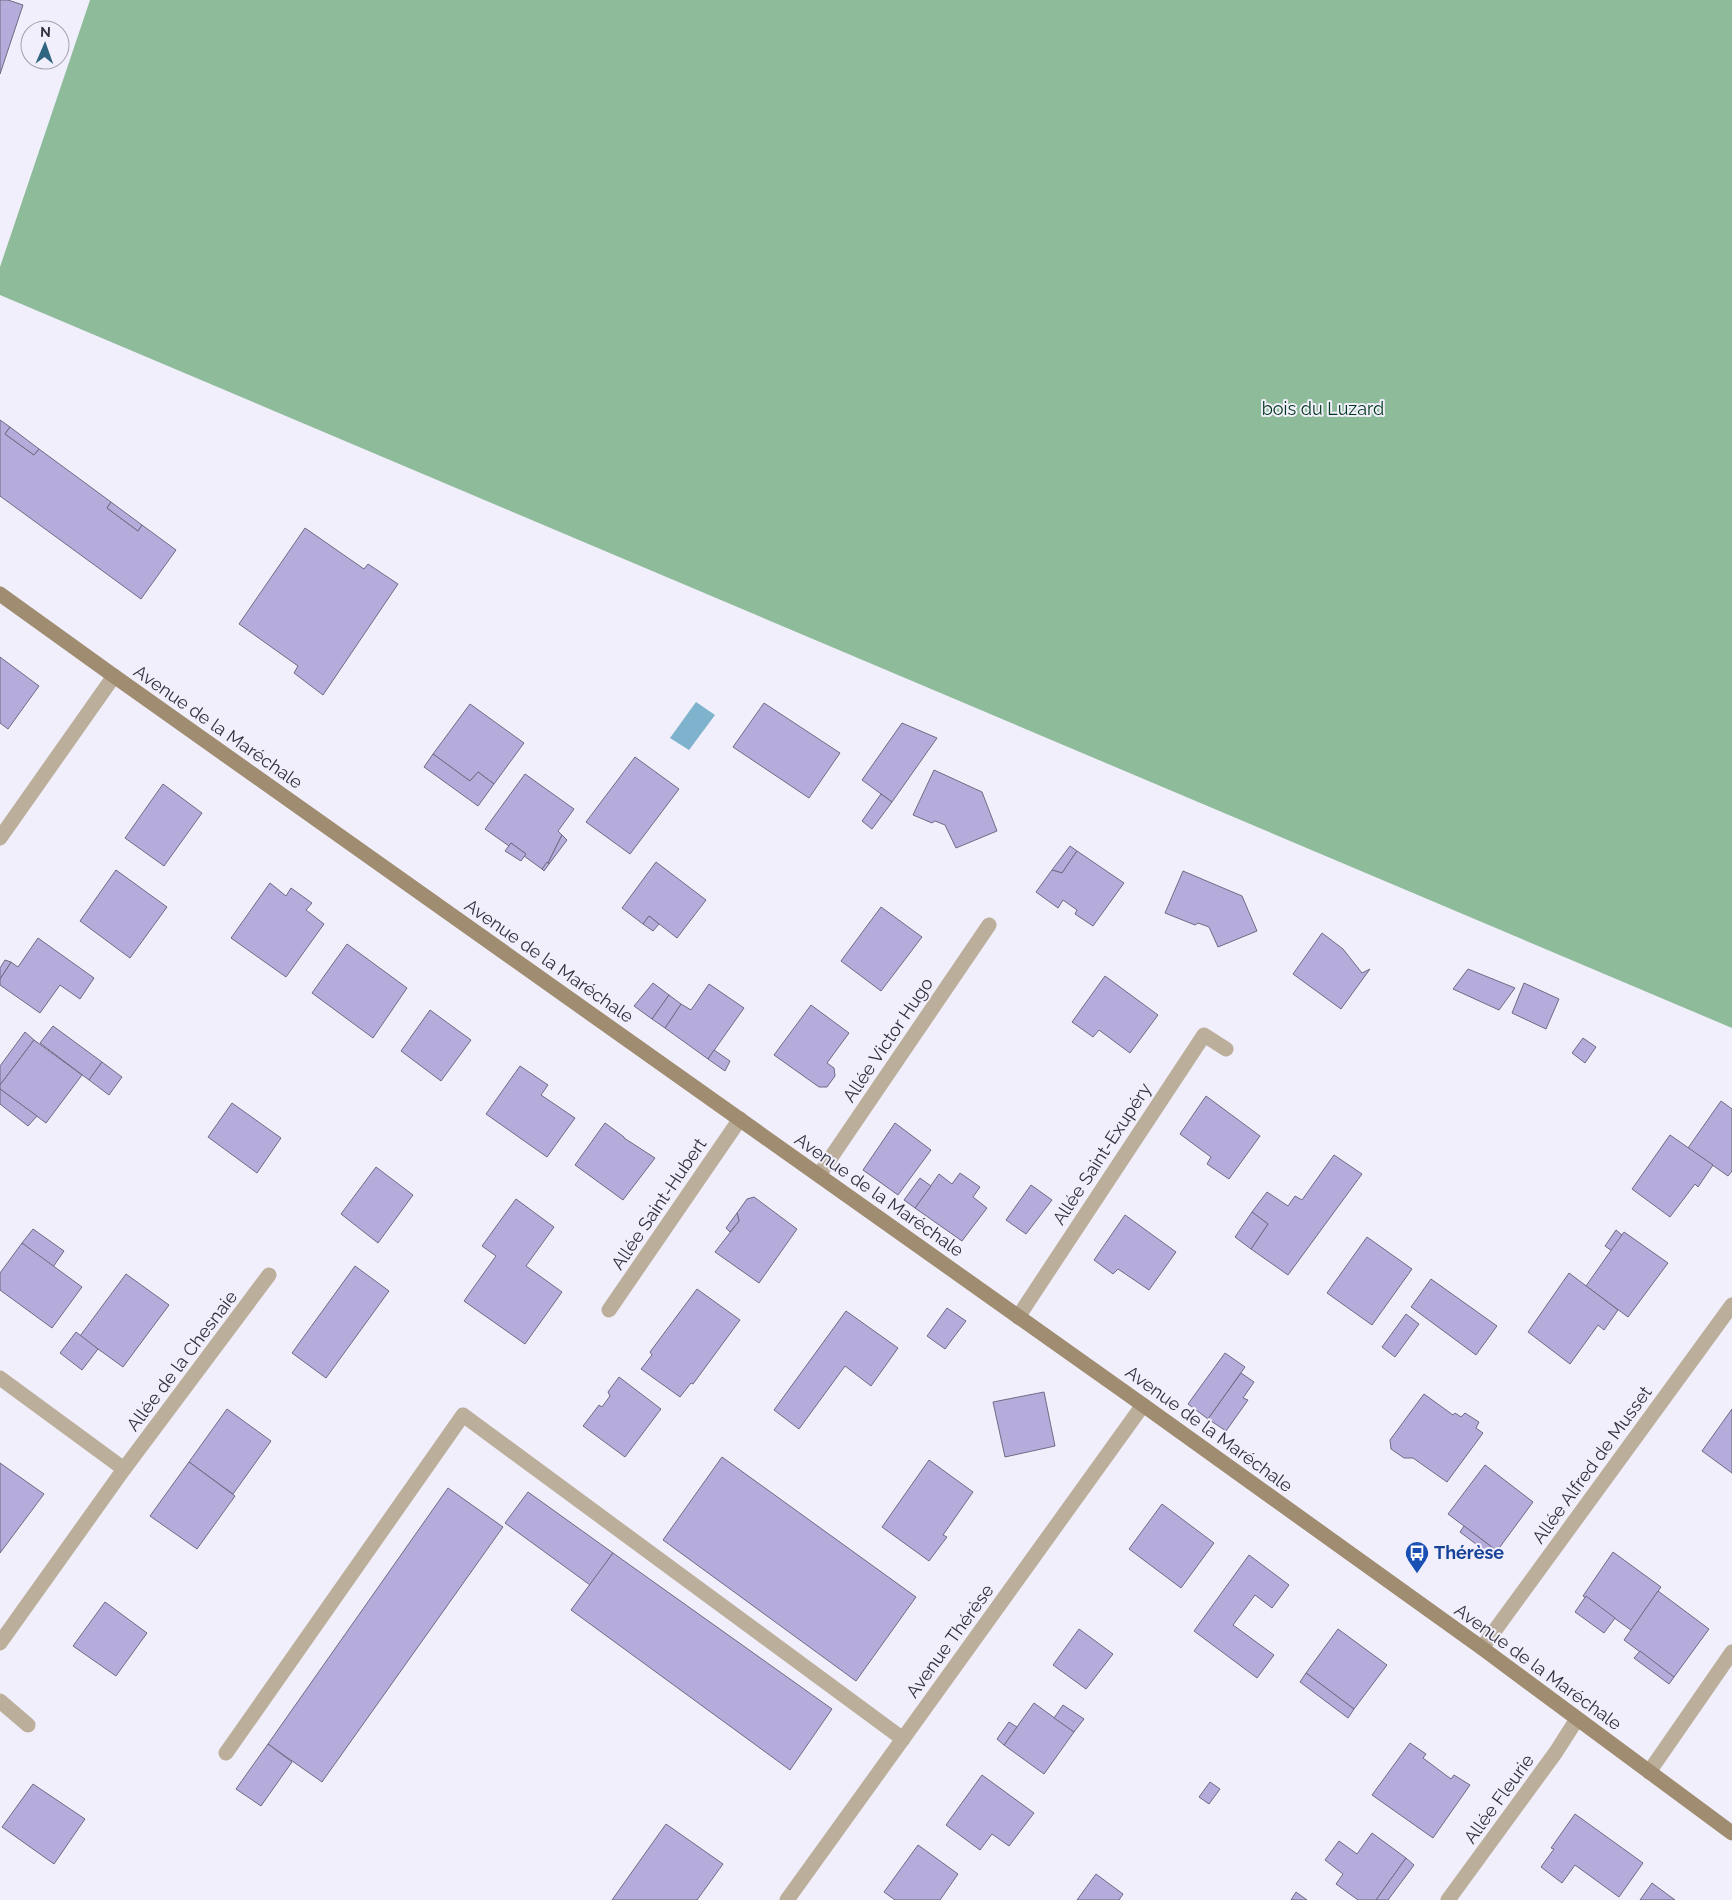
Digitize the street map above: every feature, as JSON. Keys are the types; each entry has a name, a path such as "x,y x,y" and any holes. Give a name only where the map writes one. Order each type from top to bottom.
{"street":[{"name":"Avenue de la Maréchale","path":"0,594 1143,1405 1482,1648 1732,1833"},
{"path":"0,838 114,676"},
{"name":"Allée Victor Hugo","path":"819,1175 989,926"},
{"name":"Allée Saint-Exupéry","path":"1018,1316 1204,1035 1226,1049"},
{"name":"Allée Saint-Hubert","path":"609,1310 740,1119"},
{"name":"Allée de la Chesnaie","path":"0,1643 124,1469 269,1275"},
{"name":"Allée Alfred de Musset","path":"1482,1648 1732,1305"},
{"path":"0,1378 124,1469"},
{"name":"Avenue Thérèse","path":"787,1900 1143,1405"},
{"path":"226,1753 463,1415 903,1739"},
{"path":"1649,1772 1732,1652"},
{"path":"0,1701 28,1725"},
{"name":"Allée Fleurie","path":"1448,1900 1556,1752 1577,1719"}],"green space":[{"name":"bois du Luzard","path":"90,0 1732,0 1732,1028 0,295 0,267 66,70 70,70 70,59"}],"water":[{"path":"696,702 715,715 689,750 670,738"}],"building":[{"path":"0,0 8,0 23,5 0,74"},
{"path":"0,420 10,427 5,434 34,455 39,449 111,502 107,508 138,531 142,525 176,550 141,599 0,496"},
{"path":"10,427 39,449 34,455 5,434"},
{"path":"111,502 142,525 138,531 107,508"},
{"path":"305,528 364,569 368,564 398,584 323,695 294,673 298,666 239,624"},
{"path":"0,657 39,686 8,729 0,723"},
{"path":"764,703 840,753 809,798 733,747"},
{"path":"470,704 524,743 494,784 478,772 470,781 433,754"},
{"path":"902,723 937,738 892,802 862,780"},
{"path":"433,754 470,781 478,772 494,784 478,806 424,767"},
{"path":"635,757 679,789 630,854 586,822"},
{"path":"934,770 982,792 997,831 956,848 945,825 935,821 932,823 913,815"},
{"path":"525,774 574,809 558,831 562,835 548,863 542,869 524,856 526,854 511,843 509,846 485,829"},
{"path":"163,784 202,813 164,866 125,838"},
{"path":"881,794 892,802 872,829 862,821"},
{"path":"562,835 567,840 549,864 548,863"},
{"path":"511,843 526,854 521,861 505,851"},
{"path":"1070,846 1077,851 1062,873 1052,870"},
{"path":"1077,851 1124,883 1093,926 1075,914 1077,910 1063,900 1058,908 1036,892 1052,870 1062,873"},
{"path":"547,862 549,864 544,871 542,869"},
{"path":"656,862 706,900 677,938 649,916 643,924 622,908"},
{"path":"116,870 167,907 130,958 80,921"},
{"path":"1183,871 1242,896 1257,931 1218,947 1209,927 1198,923 1195,925 1165,913"},
{"path":"270,883 286,896 291,888 312,903 306,910 324,924 286,977 231,938"},
{"path":"881,907 922,937 881,991 841,961"},
{"path":"649,916 659,924 653,931 643,924"},
{"path":"1322,933 1343,949 1362,973 1370,969 1341,1009 1293,974"},
{"path":"38,938 94,978 80,999 60,985 40,1013 0,985 0,979 11,962 18,967"},
{"path":"347,944 407,988 373,1038 312,993"},
{"path":"5,960 11,962 0,979 0,968"},
{"path":"1468,969 1515,988 1499,1010 1453,989"},
{"path":"1105,976 1158,1015 1130,1053 1099,1030 1093,1037 1072,1022"},
{"path":"653,983 669,995 652,1019 634,1006"},
{"path":"1524,983 1559,999 1546,1029 1512,1013"},
{"path":"709,984 744,1008 708,1059 665,1028 681,1004 691,1010"},
{"path":"669,995 681,1004 665,1028 652,1019"},
{"path":"811,1005 849,1033 827,1063 834,1068 835,1076 827,1087 819,1087 774,1055"},
{"path":"430,1010 471,1040 441,1081 401,1051"},
{"path":"53,1026 102,1062 89,1080 40,1043"},
{"path":"25,1032 34,1040 0,1085 0,1066"},
{"path":"1583,1038 1596,1047 1585,1063 1572,1053"},
{"path":"34,1040 82,1075 46,1123 0,1089 0,1085"},
{"path":"714,1050 730,1061 725,1071 708,1059"},
{"path":"102,1062 122,1077 109,1095 89,1080"},
{"path":"520,1066 548,1085 541,1095 575,1118 547,1157 486,1114"},
{"path":"0,1089 37,1116 28,1126 0,1104"},
{"path":"1206,1096 1260,1136 1229,1179 1207,1164 1211,1157 1180,1134"},
{"path":"1721,1101 1732,1109 1732,1171 1728,1176 1688,1148"},
{"path":"232,1103 281,1138 257,1173 208,1137"},
{"path":"605,1123 655,1158 623,1200 575,1165"},
{"path":"895,1123 931,1150 898,1195 863,1170"},
{"path":"1670,1135 1713,1165 1698,1187 1695,1184 1670,1217 1632,1189"},
{"path":"1334,1155 1362,1174 1288,1275 1251,1249 1268,1224 1252,1212 1267,1192 1288,1206 1295,1196 1302,1200"},
{"path":"376,1167 413,1195 378,1243 341,1214"},
{"path":"960,1173 980,1187 973,1197 987,1208 962,1241 915,1208 939,1174 952,1184"},
{"path":"920,1178 931,1186 915,1208 904,1200"},
{"path":"1031,1185 1052,1200 1026,1234 1006,1220"},
{"path":"754,1197 797,1229 759,1283 715,1252 739,1221 737,1213 747,1199"},
{"path":"516,1199 554,1227 526,1266 562,1292 525,1344 464,1301 496,1256 482,1246"},
{"path":"1252,1212 1268,1224 1251,1249 1235,1237"},
{"path":"737,1213 739,1221 730,1232 726,1228"},
{"path":"1125,1215 1176,1252 1149,1290 1118,1269 1113,1274 1094,1260"},
{"path":"33,1229 64,1251 53,1267 22,1243"},
{"path":"1616,1230 1622,1235 1612,1251 1605,1246"},
{"path":"1624,1232 1668,1263 1628,1317 1586,1286"},
{"path":"1367,1237 1412,1269 1372,1325 1327,1293"},
{"path":"22,1243 82,1287 52,1328 0,1290 0,1273"},
{"path":"355,1266 389,1291 326,1378 292,1353"},
{"path":"1569,1273 1618,1310 1604,1330 1598,1325 1570,1364 1528,1332"},
{"path":"126,1274 169,1305 123,1367 80,1336"},
{"path":"1431,1279 1497,1326 1476,1355 1411,1307"},
{"path":"697,1289 740,1320 693,1384 691,1383 680,1397 641,1369 652,1355 650,1352"},
{"path":"947,1308 966,1321 945,1349 927,1336"},
{"path":"846,1311 898,1348 871,1386 845,1366 799,1429 774,1410"},
{"path":"1406,1314 1419,1324 1395,1357 1382,1347"},
{"path":"76,1332 98,1349 82,1370 60,1353"},
{"path":"1225,1353 1245,1367 1208,1419 1188,1404"},
{"path":"1241,1373 1254,1382 1243,1398 1248,1400 1226,1431 1208,1419"},
{"path":"619,1377 661,1409 625,1457 583,1426 599,1405 602,1407 610,1396 608,1392"},
{"path":"1044,1392 1055,1446 1005,1457 993,1402"},
{"path":"1424,1394 1453,1415 1455,1413 1461,1417 1465,1413 1479,1422 1476,1428 1483,1433 1447,1482 1413,1458 1404,1458 1391,1449 1390,1440"},
{"path":"227,1409 271,1441 233,1494 189,1462"},
{"path":"1732,1409 1732,1473 1702,1451"},
{"path":"722,1457 916,1597 856,1681 663,1540"},
{"path":"929,1460 973,1492 943,1535 947,1537 929,1561 882,1527"},
{"path":"189,1462 235,1496 197,1549 150,1516"},
{"path":"0,1463 44,1494 0,1553"},
{"path":"1485,1465 1533,1502 1497,1551 1448,1514"},
{"path":"448,1488 503,1527 322,1782 268,1744"},
{"path":"528,1492 613,1553 590,1585 505,1523"},
{"path":"1162,1504 1214,1543 1181,1588 1129,1549"},
{"path":"1464,1526 1497,1551 1493,1557 1460,1532"},
{"path":"1613,1552 1661,1587 1631,1630 1583,1596"},
{"path":"613,1553 832,1709 790,1770 571,1610"},
{"path":"1249,1555 1289,1585 1272,1608 1255,1595 1233,1625 1274,1655 1257,1678 1194,1631"},
{"path":"1658,1591 1709,1629 1674,1677 1624,1640"},
{"path":"1586,1596 1615,1618 1604,1633 1575,1612"},
{"path":"105,1602 147,1633 116,1676 73,1646"},
{"path":"1079,1629 1113,1654 1086,1689 1053,1665"},
{"path":"1338,1629 1387,1665 1354,1709 1306,1673"},
{"path":"1640,1651 1674,1677 1669,1684 1634,1658"},
{"path":"1306,1673 1354,1709 1348,1718 1300,1682"},
{"path":"1034,1703 1074,1732 1044,1774 1004,1745"},
{"path":"1063,1705 1084,1719 1074,1732 1054,1718"},
{"path":"1009,1722 1017,1727 1004,1745 997,1739"},
{"path":"1410,1743 1426,1754 1423,1758 1451,1779 1454,1775 1470,1785 1433,1838 1372,1795"},
{"path":"268,1744 292,1762 261,1806 236,1789"},
{"path":"982,1775 1034,1813 1009,1846 992,1834 980,1850 946,1825"},
{"path":"1210,1782 1220,1789 1209,1804 1199,1797"},
{"path":"33,1784 85,1819 54,1864 2,1827"},
{"path":"1575,1814 1643,1863 1619,1897 1575,1865 1562,1883 1541,1867 1554,1849 1551,1848"},
{"path":"666,1824 723,1864 697,1900 612,1900"},
{"path":"1372,1833 1406,1858 1376,1900 1358,1900 1336,1884 1343,1874 1325,1860 1339,1841 1357,1854"},
{"path":"918,1845 958,1874 940,1900 895,1900 884,1892"},
{"path":"1406,1858 1414,1865 1388,1900 1376,1900"},
{"path":"1096,1874 1123,1894 1119,1900 1077,1900"},
{"path":"1652,1883 1675,1900 1640,1900"},
{"path":"1296,1892 1307,1900 1291,1900"}],"place":[{"name":"Thérèse","path":"1417,1574"}]}
